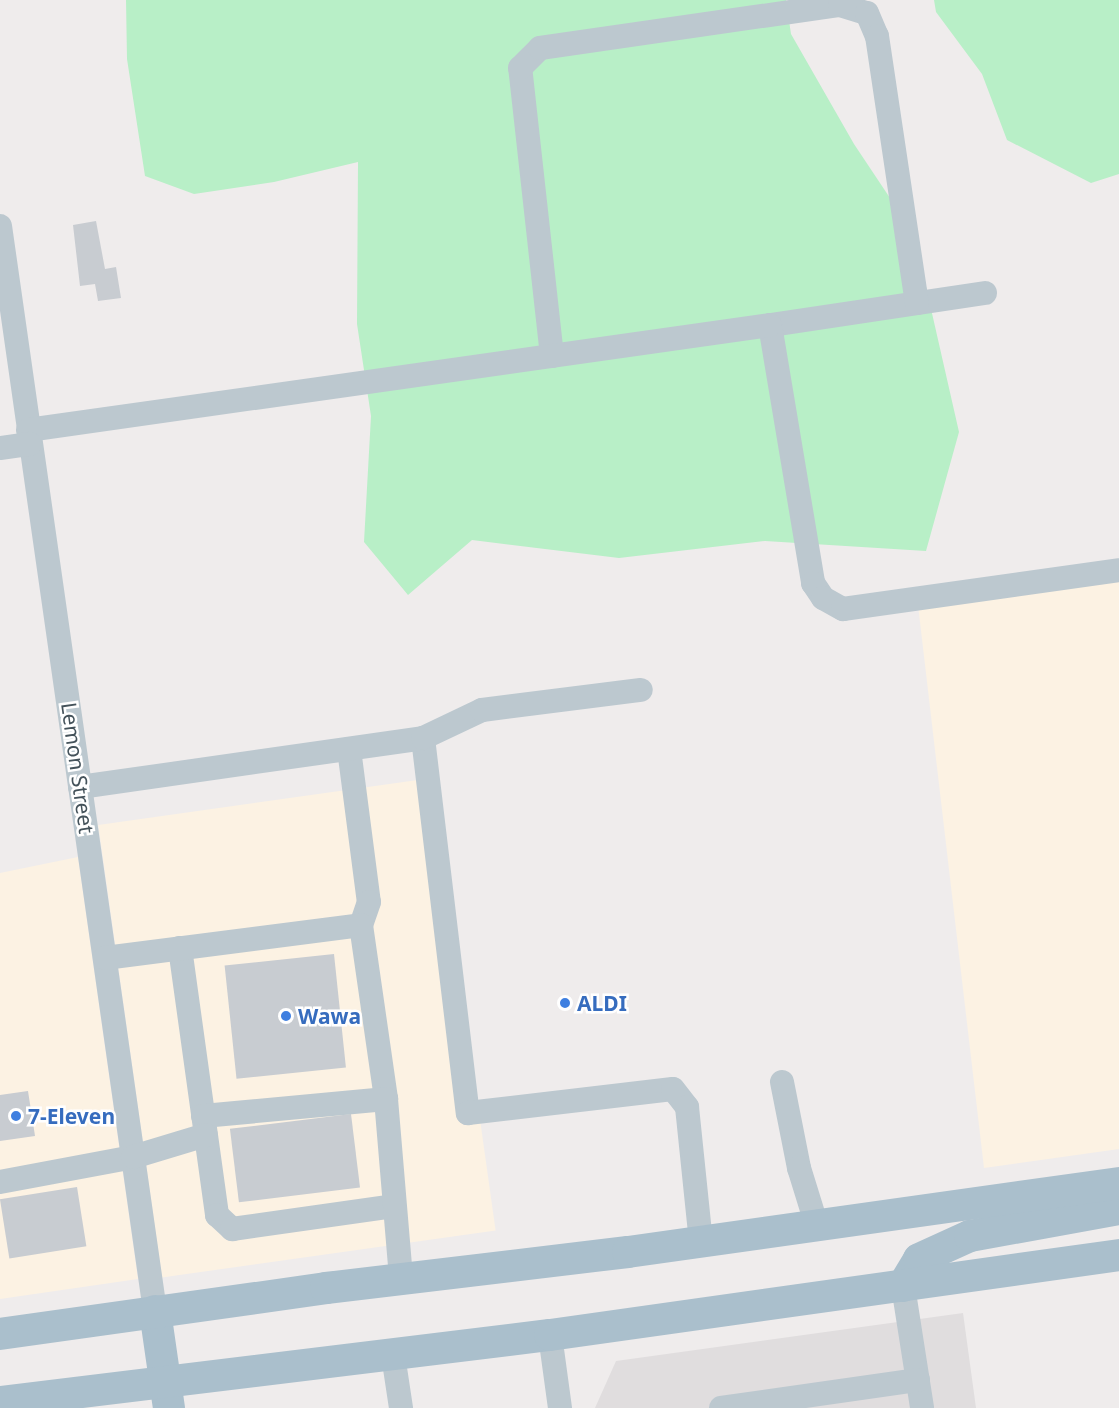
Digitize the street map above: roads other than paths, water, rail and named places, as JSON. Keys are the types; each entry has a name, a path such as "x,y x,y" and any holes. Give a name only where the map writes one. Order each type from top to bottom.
{"main road":[{"path":"0,1334 155,1311 701,1242 1119,1184"},
{"path":"903,1286 919,1259 970,1236 1119,1209"},
{"path":"0,1402 167,1395 393,1354 550,1335 1119,1255"},
{"path":"155,1311 167,1395"}],"street":[{"path":"552,356 519,68 540,48 840,5 867,13 878,36 917,303"},
{"name":"Lemon Street","path":"0,226 155,1311"},
{"path":"0,448 29,437 552,356 985,293"},
{"path":"770,325 813,583 823,598 843,609 1119,570"},
{"path":"80,787 423,738 482,710 641,690"},
{"path":"423,738 468,1113 673,1089 687,1107 701,1242"},
{"path":"349,749 369,902 361,925 386,1099 393,1206 401,1279"},
{"path":"105,958 361,925"},
{"path":"180,948 217,1215 232,1229 393,1206"},
{"path":"782,1082 799,1168 817,1226"},
{"path":"0,1182 133,1157 204,1126 386,1099"},
{"path":"903,1286 922,1408"},
{"path":"550,1335 560,1408"},
{"path":"393,1354 401,1408"},
{"path":"721,1408 918,1380"}],"place":[{"name":"ALDI","path":"565,1003"},
{"name":"Wawa","path":"286,1016"},
{"name":"7-Eleven","path":"16,1116"}]}
